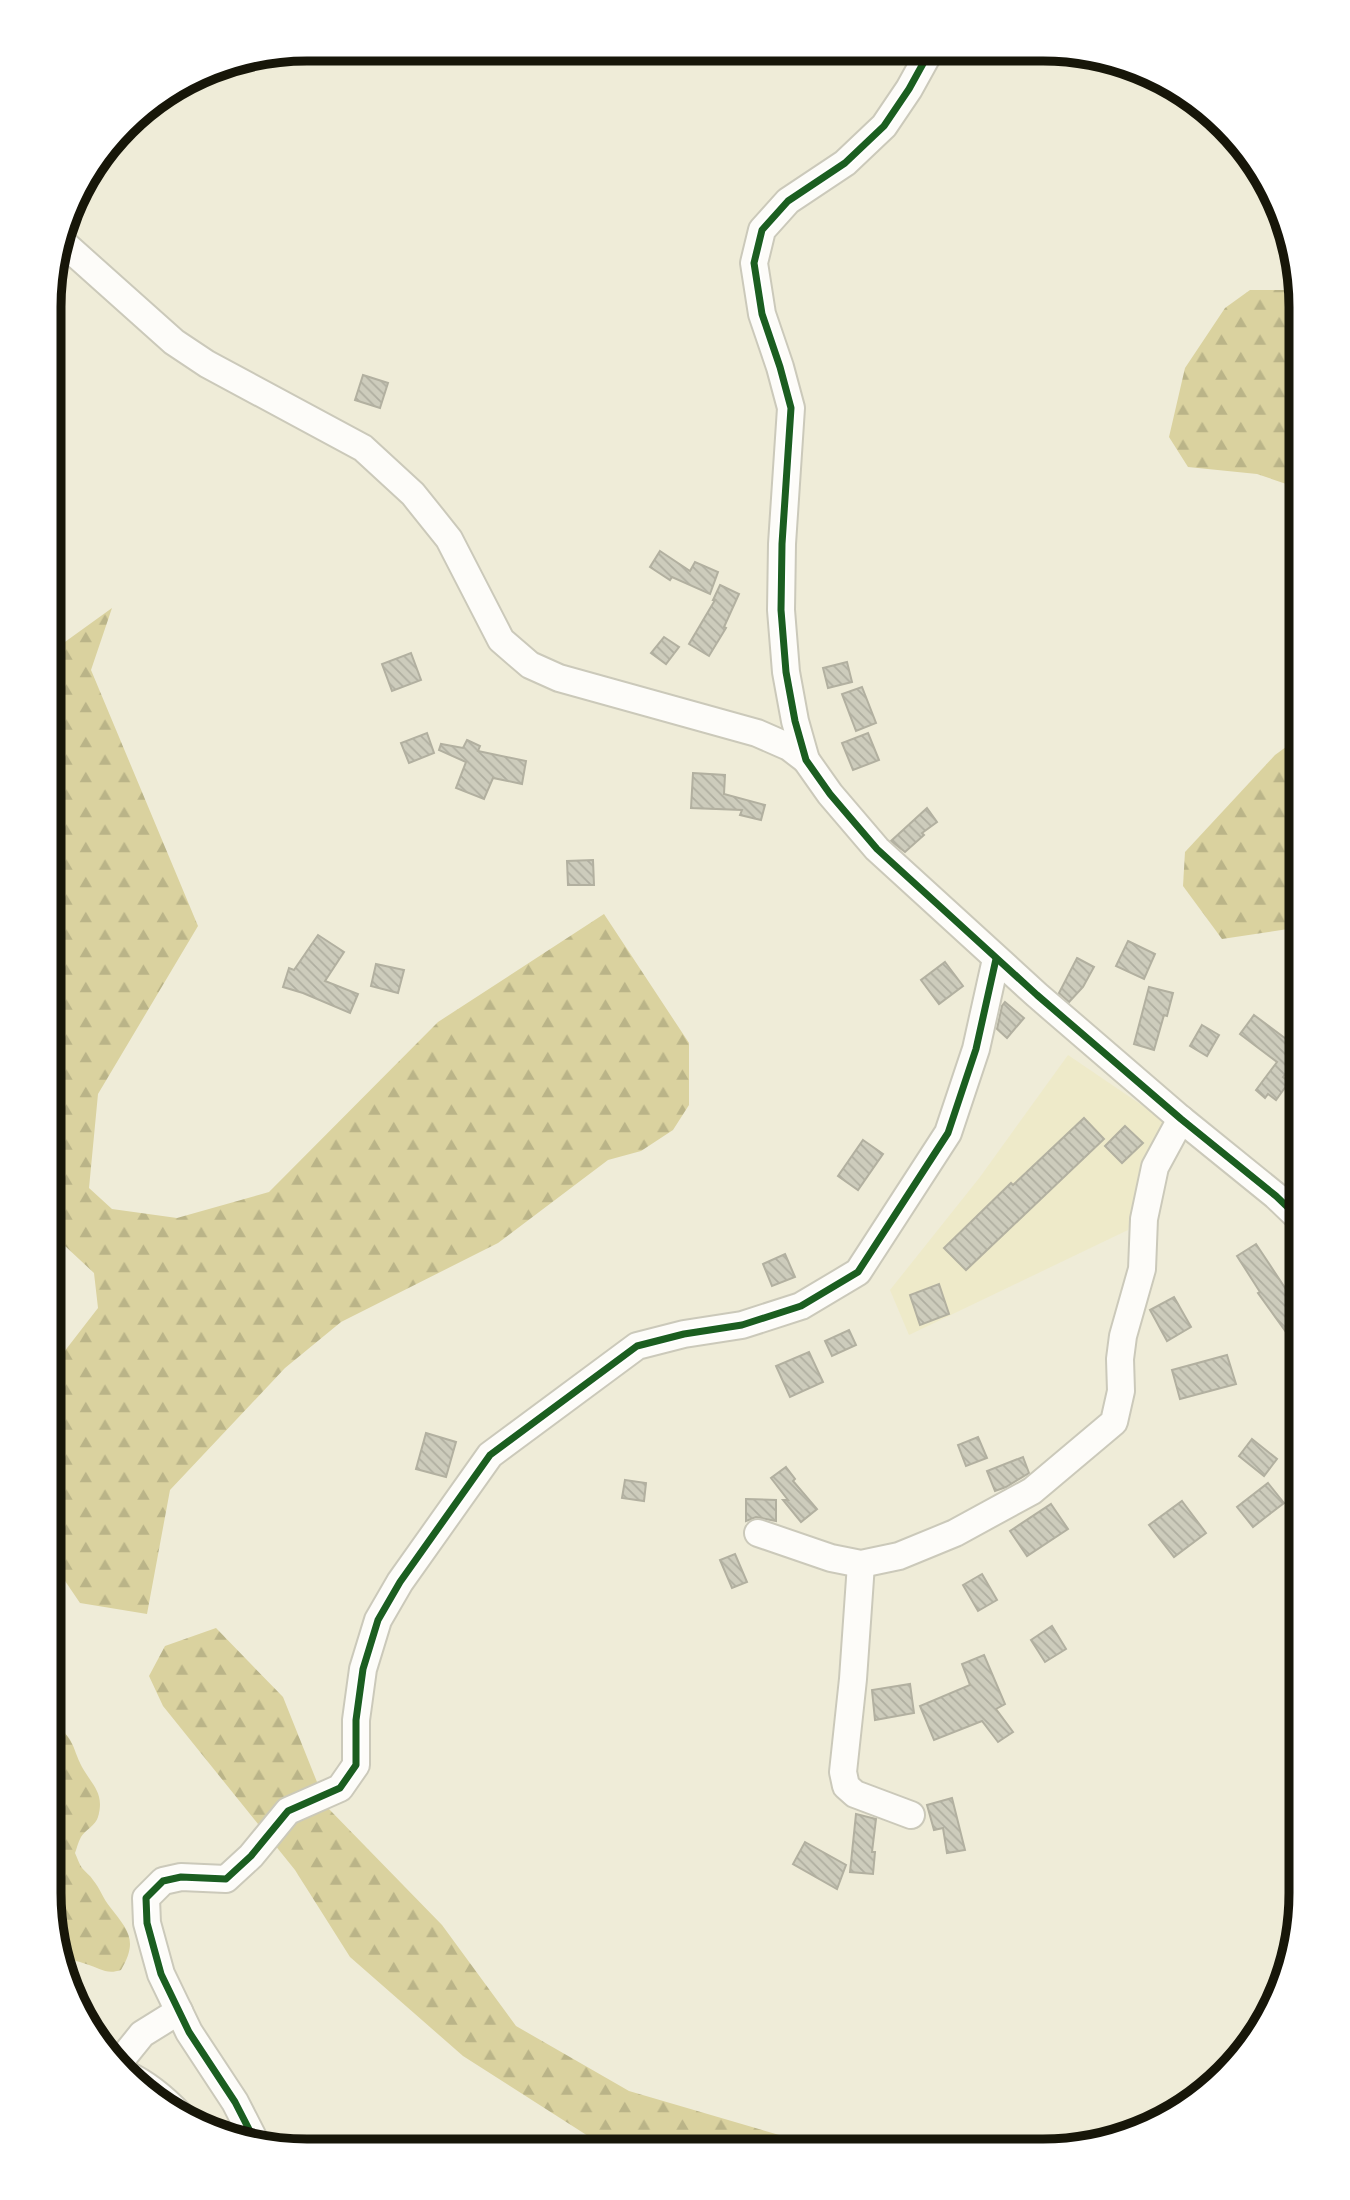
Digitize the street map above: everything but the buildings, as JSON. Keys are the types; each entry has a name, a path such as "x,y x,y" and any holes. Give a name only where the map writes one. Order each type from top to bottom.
{"street":[{"path":"806,760 795,721 786,671 781,610 782,544 791,408 762,314 754,263 762,230 788,201 845,163 884,126 924,61"},
{"path":"69,248 174,342 207,364 363,448 413,494 449,539 502,640 530,664 559,678 757,733 789,747 806,760 830,794 877,849 996,959 1288,1208"},
{"path":"251,2132 235,2102 189,2032 161,1973 147,1923 146,1898 163,1881 181,1877 226,1879 251,1856 288,1811 340,1788 356,1765 356,1720 363,1670 378,1620 400,1582 490,1455 637,1346 684,1334 742,1325 801,1306 858,1272 948,1133 976,1049 996,959"},
{"path":"758,1532 831,1558 861,1564 899,1556 955,1534 1032,1491 1114,1422 1121,1391 1120,1359 1123,1336 1142,1269 1144,1219 1155,1167 1181,1119"},
{"path":"861,1564 843,1772 846,1786 855,1794 911,1815"},
{"path":"124,2057 142,2034 179,2011"}],"shaded area":[{"path":"1068,1055 1171,1125 1147,1163 1128,1230 909,1335 890,1290 980,1177"}],"green space":[{"path":"1250,290 1288,290 1289,485 1257,474 1188,467 1169,437 1185,368 1225,308"},
{"path":"112,608 91,670 198,926 98,1094 89,1188 112,1209 177,1218 269,1192 438,1022 604,914 689,1043 689,1105 673,1130 641,1151 608,1160 498,1243 341,1322 285,1368 170,1490 147,1614 80,1603 61,1575 61,1356 98,1308 94,1273 61,1242 61,645"},
{"path":"1289,745 1289,929 1222,939 1183,886 1185,852 1275,755"},
{"path":"216,1628 283,1697 327,1807 442,1925 516,2026 629,2091 788,2139 593,2139 463,2056 350,1957 295,1870 163,1706 149,1676 165,1646"},
{"path":"61,1730 72,1742 100,1802 97,1820 81,1837 75,1853 81,1866 122,1923 130,1944 121,1970 107,1971 71,1960 63,1925"}],"cycle path":[{"path":"924,61 884,126 845,163 788,201 762,230 754,263 762,314 791,408 782,544 781,610 786,672 806,760 830,794 877,849 1037,995 1288,1208"},
{"path":"250,2132 235,2102 189,2032 161,1974 147,1923 146,1898 163,1881 181,1877 226,1879 251,1856 288,1811 340,1788 356,1765 356,1720 363,1669 378,1620 400,1582 490,1455 637,1346 684,1334 742,1325 801,1306 858,1272 948,1133 976,1049 996,959"}]}
